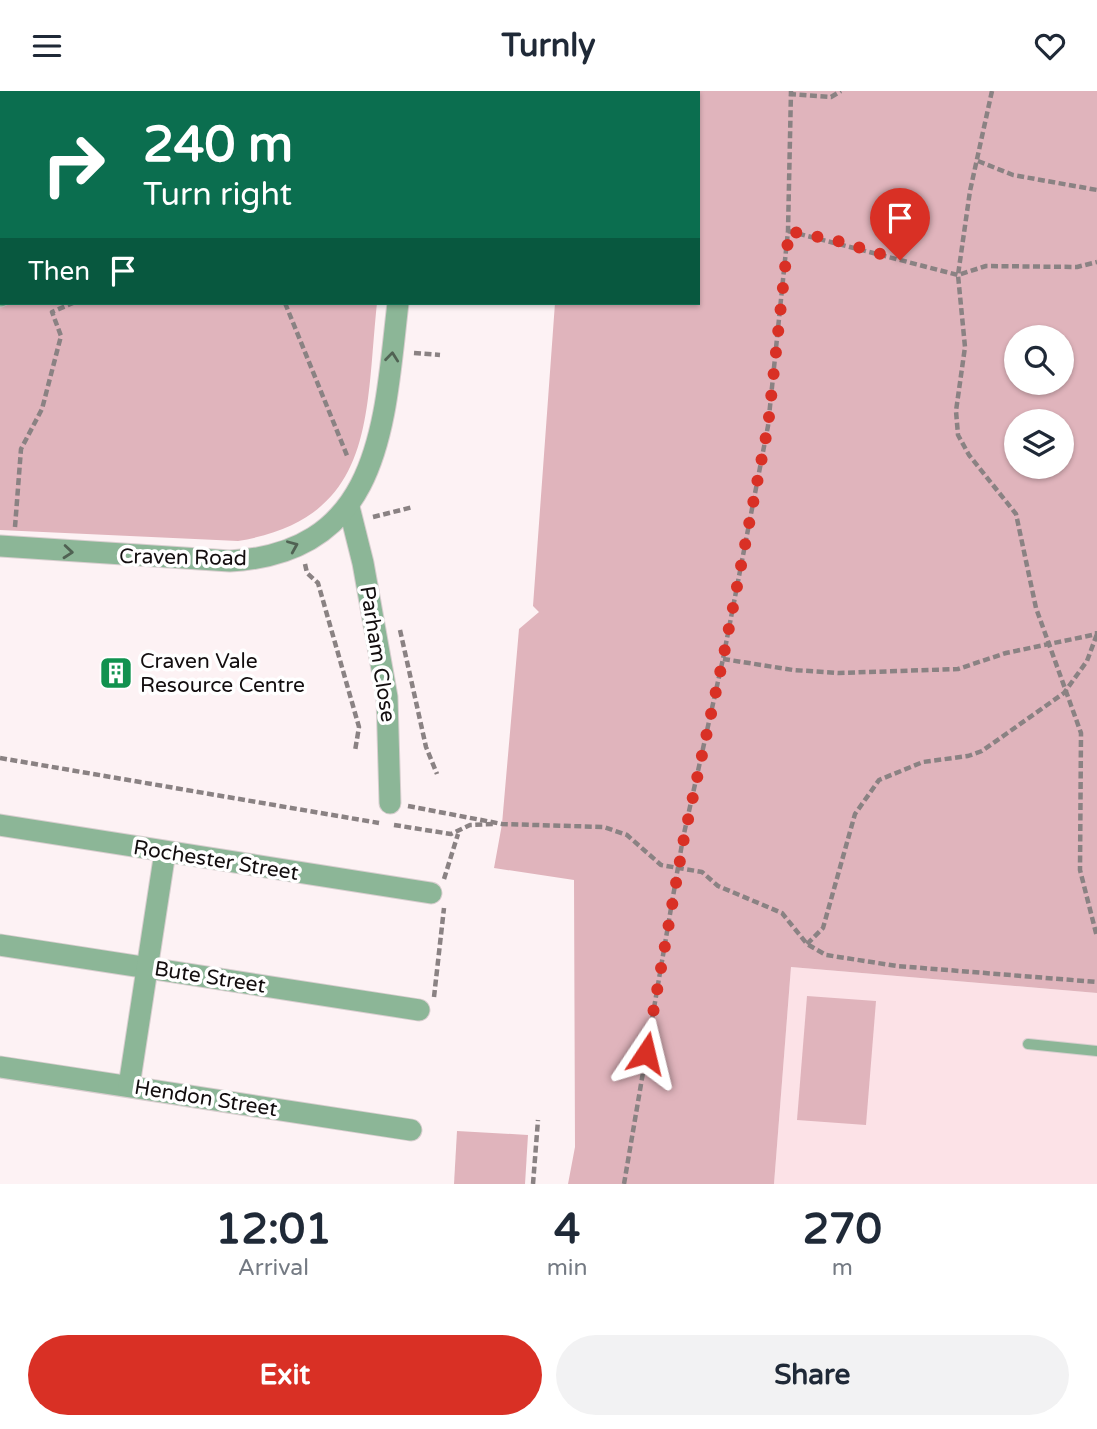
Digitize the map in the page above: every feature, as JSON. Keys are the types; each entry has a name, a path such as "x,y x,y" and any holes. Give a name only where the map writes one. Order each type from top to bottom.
{"street":[{"name":"Craven Road","path":"7,541 177,559 246,560 263,557 307,540 338,519 349,507 368,474 386,414 398,305"},
{"name":"Parham Close","path":"349,507 365,573 387,697 390,803"},
{"name":"Rochester Street","path":"0,825 440,895"},
{"path":"129,1086 165,852"},
{"name":"Bute Street","path":"0,945 419,1010"},
{"name":"Hendon Street","path":"0,1066 411,1130"}],"lane":[{"path":"1028,1044 1097,1051"}],"path":[{"path":"624,1184 678,869 723,659 768,426 789,231 790,93 831,97 841,91"},
{"path":"992,91 958,275 965,347 956,411 958,435 969,455 1016,514 1036,608 1080,733 1080,870 1097,937"},
{"path":"978,161 1013,174 1097,190"},
{"path":"789,231 958,275 986,266 1077,267 1097,262"},
{"path":"7,541 21,449 42,409 61,336 52,312 68,305"},
{"path":"286,305 350,463 368,474"},
{"path":"410,352 439,355"},
{"path":"369,517 413,507"},
{"path":"303,560 307,573 318,583 359,727 355,751"},
{"path":"723,659 793,670 839,673 958,669 980,660 1097,633"},
{"path":"807,944 823,928 855,814 879,780 923,762 968,756 982,751 1064,693 1087,661 1097,633"},
{"path":"0,758 444,834 458,833 470,825 604,827 627,835 661,865 702,872 718,887 782,913 807,944 827,955 869,963 1097,982"},
{"path":"390,803 502,824"},
{"path":"419,1010 432,1013 440,895 447,859 458,833"},
{"path":"533,1184 538,1120"}],"shaded area":[{"path":"700,91 1097,91 1097,993 791,967 774,1184 568,1184 575,1147 574,880 494,868 502,824 519,629 539,612 533,606 555,305 700,305"},
{"path":"0,305 377,305 370,384 355,455 340,485 317,510 283,529 238,541 0,530"},
{"path":"791,967 1097,993 1097,1184 774,1184"},
{"path":"807,996 876,1001 866,1125 797,1120"},
{"path":"457,1131 528,1135 525,1184 454,1184"}],"place":[{"name":"Craven Vale Resource Centre","path":"116,673"}],"route":[{"path":"646,1053 684,838 723,659 768,426 789,231 838,241 900,260"}]}
